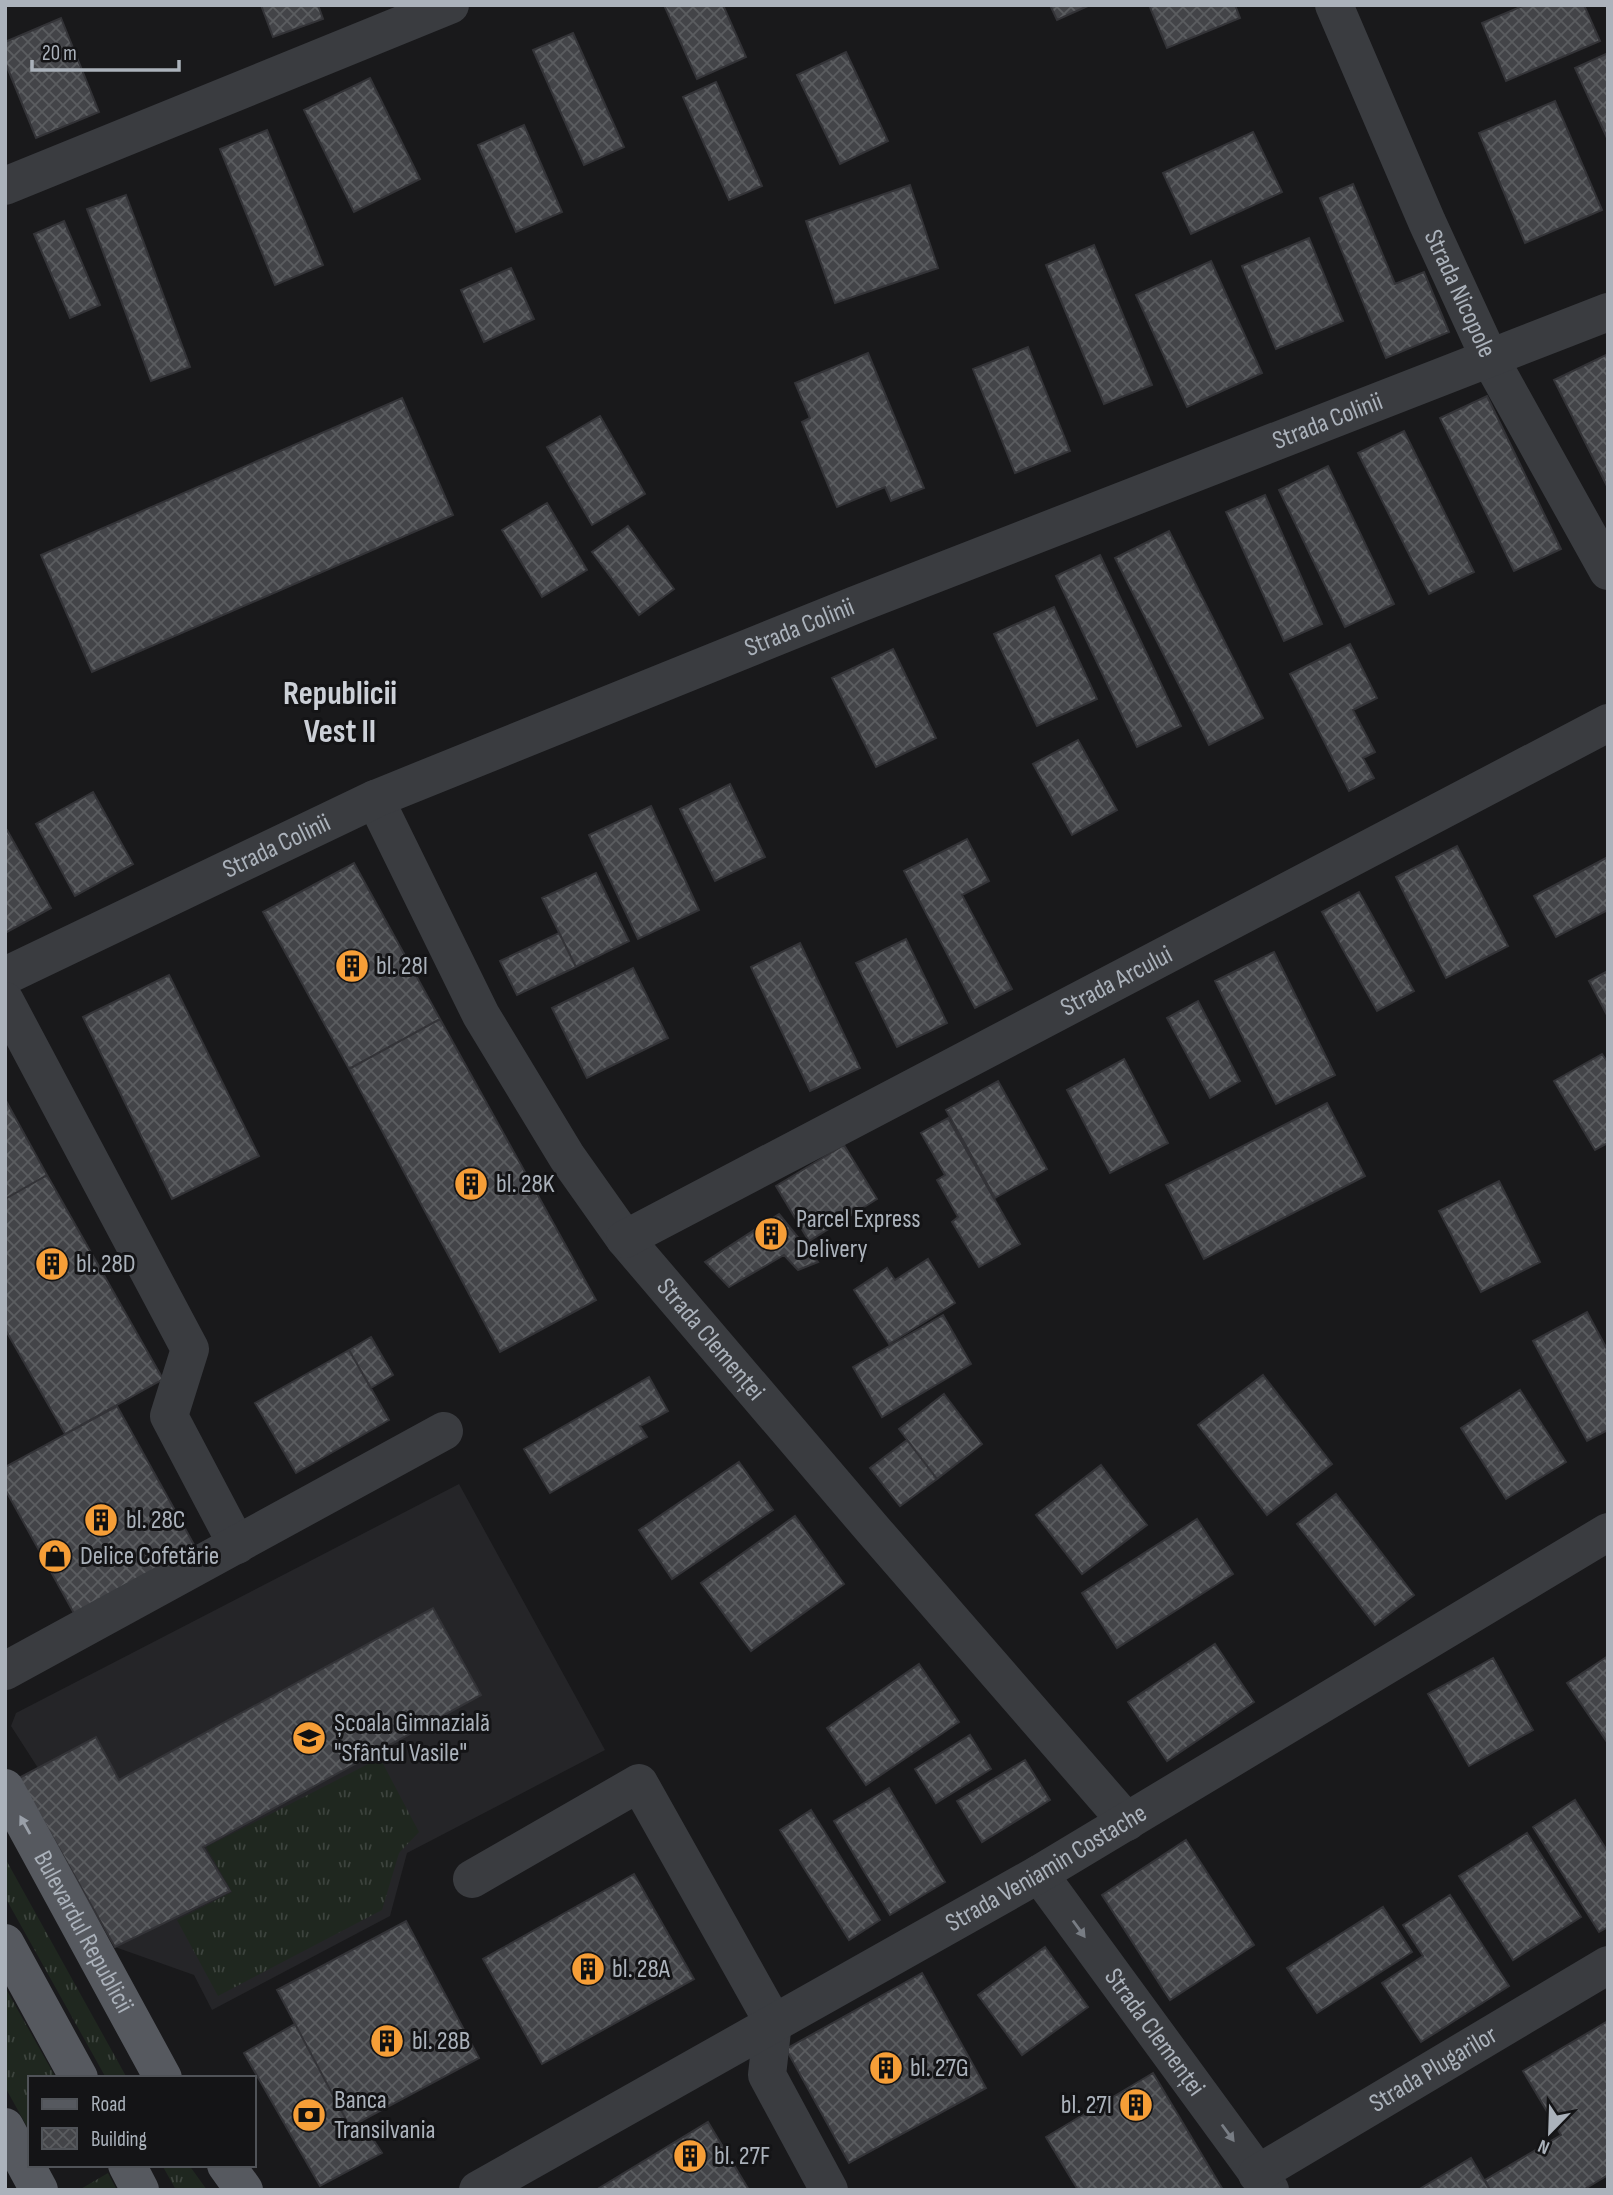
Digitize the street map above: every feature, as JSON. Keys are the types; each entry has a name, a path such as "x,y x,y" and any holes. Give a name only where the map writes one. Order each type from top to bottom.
{"main road":[{"name":"Bulevardul Republicii","path":"5,1788 162,2076"},
{"path":"5,1943 78,2076"},
{"path":"5,2127 39,2190"},
{"path":"128,2167 140,2190"},
{"path":"227,2167 244,2190"}],"street":[{"path":"5,186 450,5"},
{"name":"Strada Nicopole","path":"1334,5 1427,222 1490,359 1608,571"},
{"name":"Strada Colinii","path":"5,976 375,799 868,600 1608,312"},
{"name":"Strada Arcului","path":"625,1239 1608,723"},
{"name":"Strada Clemenței","path":"375,799 481,1015 567,1157 625,1239 874,1532 1127,1822"},
{"path":"5,1001 190,1349 169,1416 237,1545"},
{"path":"5,1671 444,1431"},
{"name":"Strada Veniamin Costache","path":"478,2190 1039,1874 1608,1532"},
{"path":"472,1878 639,1783 773,2022 767,2074 829,2190"},
{"name":"Strada Clemenței","path":"1039,1874 1264,2182"},
{"name":"Strada Plugarilor","path":"1264,2182 1608,1965"}],"shaded area":[{"name":"Școala Gimnazială \"Sfântul Vasile\"","path":"459,1484 605,1750 407,1853 390,1916 212,2010 194,1975 115,1947 19,1778 38,1768 11,1726 16,1713"}],"green space":[{"path":"380,1758 419,1832 399,1853 382,1910 218,1996 177,1920 232,1892 206,1847"},
{"path":"5,1858 126,2076 105,2076 5,1897"},
{"path":"5,1987 55,2076 28,2076 28,2128 5,2087"},
{"path":"163,2167 190,2167 207,2190 176,2190"},
{"path":"108,2173 117,2190 79,2190"}],"building":[{"path":"261,5 318,5 323,19 273,37"},
{"path":"664,5 723,5 746,57 697,79"},
{"path":"1050,5 1090,5 1057,20"},
{"path":"1149,5 1235,5 1240,18 1167,48"},
{"path":"1525,5 1584,5 1600,41 1506,81 1482,23"},
{"path":"61,18 99,112 36,138 5,62 5,42"},
{"path":"573,33 624,147 584,165 533,50"},
{"path":"846,52 888,141 840,164 797,75"},
{"path":"1608,53 1608,140 1575,68"},
{"path":"370,78 420,179 354,212 304,110"},
{"path":"716,82 762,186 729,200 683,97"},
{"path":"1555,101 1602,210 1525,243 1479,133"},
{"path":"524,125 562,212 516,232 478,145"},
{"path":"267,130 323,265 275,285 220,149"},
{"path":"1253,132 1282,192 1191,234 1163,173"},
{"path":"1353,184 1395,284 1424,272 1449,332 1386,358 1320,198"},
{"path":"910,185 938,268 835,303 806,221"},
{"path":"126,195 190,367 151,381 87,209"},
{"path":"64,221 100,305 70,318 34,234"},
{"path":"1309,238 1343,321 1276,349 1242,266"},
{"path":"1094,245 1152,385 1104,404 1046,265"},
{"path":"1211,261 1262,373 1187,407 1136,295"},
{"path":"511,268 534,319 484,342 461,290"},
{"path":"1028,347 1070,451 1015,473 973,369"},
{"path":"868,353 924,488 891,501 885,487 837,507 802,422 810,418 795,383"},
{"path":"1608,354 1608,488 1554,380"},
{"path":"1487,396 1561,549 1514,571 1440,418"},
{"path":"402,398 453,515 92,672 41,555"},
{"path":"600,416 645,494 592,525 547,447"},
{"path":"1404,431 1474,572 1429,594 1358,453"},
{"path":"1328,466 1394,604 1345,627 1279,490"},
{"path":"1265,495 1322,624 1284,641 1226,512"},
{"path":"547,503 587,570 542,597 502,530"},
{"path":"628,526 674,589 639,615 592,552"},
{"path":"1169,531 1263,718 1209,745 1115,558"},
{"path":"1100,555 1181,726 1137,747 1056,576"},
{"path":"1054,607 1097,699 1037,726 994,634"},
{"path":"1350,644 1377,698 1353,710 1375,752 1363,758 1374,778 1349,791 1290,674"},
{"path":"893,649 936,738 876,767 832,678"},
{"path":"1078,740 1117,810 1072,835 1033,764"},
{"path":"730,784 765,857 715,881 680,809"},
{"path":"93,792 133,864 75,896 36,824"},
{"path":"651,806 699,910 638,939 589,835"},
{"path":"7,830 51,908 5,933 5,831"},
{"path":"967,839 989,881 962,895 1012,989 975,1008 904,871"},
{"path":"1457,846 1508,946 1446,978 1396,877"},
{"path":"1608,857 1608,910 1556,937 1534,896"},
{"name":"bl. 28I","path":"354,863 440,1019 349,1069 263,912"},
{"path":"596,873 629,941 576,967 542,898"},
{"path":"1359,892 1414,991 1377,1011 1322,912"},
{"path":"559,933 576,967 517,995 500,961"},
{"path":"906,939 947,1023 897,1047 856,963"},
{"path":"800,943 860,1068 810,1091 751,967"},
{"path":"1274,952 1335,1075 1276,1104 1215,981"},
{"path":"633,968 668,1038 587,1078 552,1008"},
{"path":"1608,971 1608,1017 1589,981"},
{"path":"169,975 259,1156 172,1199 83,1017"},
{"path":"1198,1001 1240,1081 1210,1098 1167,1018"},
{"name":"bl. 28K","path":"440,1019 596,1300 500,1352 349,1069"},
{"path":"1602,1054 1608,1063 1608,1143 1595,1150 1554,1081"},
{"path":"1124,1059 1168,1143 1110,1173 1067,1090"},
{"path":"998,1081 1047,1169 995,1198 946,1110"},
{"path":"5,1099 47,1175 5,1199"},
{"path":"1327,1103 1365,1176 1204,1259 1166,1185"},
{"path":"948,1118 1020,1244 979,1267 952,1222 958,1217 937,1180 945,1175 921,1133"},
{"path":"844,1145 877,1199 809,1241 776,1186"},
{"name":"bl. 28D","path":"47,1175 163,1379 65,1434 5,1329 5,1199"},
{"path":"1499,1181 1540,1262 1481,1292 1439,1211"},
{"name":"Parcel Express Delivery","path":"779,1214 818,1262 798,1270 784,1255 729,1287 705,1262"},
{"path":"928,1259 955,1303 889,1344 854,1290 887,1268 895,1280"},
{"path":"1587,1312 1608,1351 1608,1430 1587,1441 1533,1341"},
{"path":"943,1315 971,1364 882,1417 853,1367"},
{"path":"371,1337 393,1375 371,1388 349,1350"},
{"path":"349,1350 389,1420 296,1473 255,1403"},
{"path":"1263,1375 1332,1464 1267,1515 1198,1425"},
{"path":"649,1377 668,1411 640,1426 647,1437 550,1493 524,1449"},
{"path":"1520,1390 1566,1462 1506,1499 1461,1428"},
{"path":"944,1394 982,1444 937,1479 899,1429"},
{"name":"bl. 28C","path":"117,1406 197,1550 76,1617 5,1489 5,1467"},
{"path":"907,1440 937,1479 900,1506 870,1468"},
{"path":"739,1462 773,1510 672,1579 639,1530"},
{"path":"1101,1465 1147,1525 1082,1574 1036,1515"},
{"path":"1336,1494 1414,1595 1375,1625 1297,1524"},
{"path":"795,1516 844,1584 751,1651 701,1583"},
{"path":"1197,1519 1233,1574 1117,1648 1082,1593"},
{"path":"433,1608 481,1695 203,1847 230,1891 115,1947 19,1778 96,1737 119,1780"},
{"path":"1215,1644 1254,1702 1167,1761 1128,1702"},
{"path":"1608,1656 1608,1742 1607,1742 1567,1683"},
{"path":"1493,1658 1533,1730 1469,1766 1428,1694"},
{"path":"919,1664 959,1722 866,1785 827,1728"},
{"path":"970,1735 991,1769 936,1803 915,1769"},
{"path":"1025,1760 1050,1800 982,1842 957,1801"},
{"path":"889,1788 945,1882 890,1915 834,1821"},
{"path":"1575,1800 1608,1852 1608,1927 1599,1932 1533,1827"},
{"path":"811,1810 880,1920 849,1940 780,1830"},
{"path":"1527,1833 1581,1917 1513,1960 1459,1876"},
{"path":"1186,1840 1254,1945 1170,2000 1102,1895"},
{"name":"bl. 28A","path":"634,1874 694,1979 542,2064 483,1959"},
{"path":"1450,1895 1509,1986 1421,2042 1382,1983 1423,1956 1403,1925"},
{"path":"1383,1907 1412,1952 1317,2013 1287,1968"},
{"name":"bl. 28B","path":"406,1921 479,2058 350,2127 277,1990"},
{"path":"1045,1947 1088,2007 1022,2055 978,1995"},
{"name":"bl. 27G","path":"922,1973 986,2088 849,2163 786,2049"},
{"path":"1608,2021 1608,2175 1583,2190 1490,2190 1485,2180 1561,2135 1523,2071"},
{"path":"295,2024 350,2127 361,2121 382,2153 320,2186 244,2053"},
{"name":"bl. 27I","path":"1153,2073 1223,2190 1078,2190 1046,2137"},
{"name":"bl. 27F","path":"708,2122 749,2190 596,2190"},
{"path":"1471,2158 1490,2190 1418,2190"}],"place":[{"name":"bl. 28I","path":"352,966"},
{"name":"bl. 28K","path":"471,1184"},
{"name":"Parcel Express Delivery","path":"771,1234"},
{"name":"bl. 28D","path":"52,1264"},
{"name":"bl. 28C","path":"101,1520"},
{"name":"Delice Cofetărie","path":"55,1556"},
{"name":"Școala Gimnazială \"Sfântul Vasile\"","path":"309,1738"},
{"name":"bl. 28A","path":"588,1969"},
{"name":"bl. 28B","path":"387,2041"},
{"name":"bl. 27G","path":"886,2068"},
{"name":"bl. 27I","path":"1136,2105"},
{"name":"Banca Transilvania","path":"309,2115"},
{"name":"bl. 27F","path":"690,2156"}],"district":[{"name":"Republicii Vest II","path":"340,713"}]}
